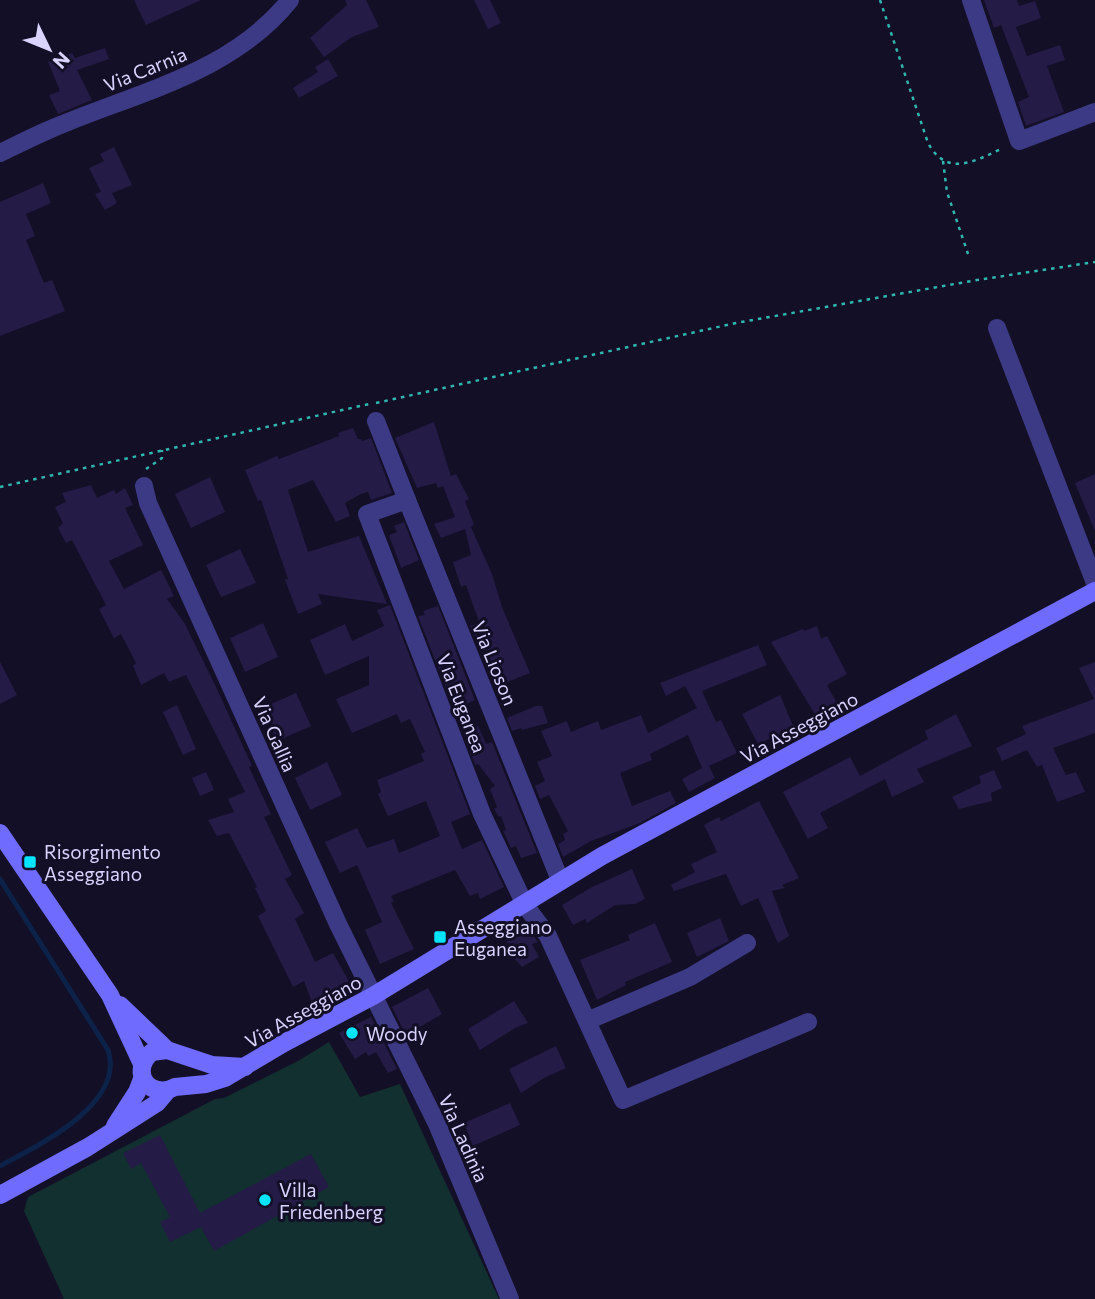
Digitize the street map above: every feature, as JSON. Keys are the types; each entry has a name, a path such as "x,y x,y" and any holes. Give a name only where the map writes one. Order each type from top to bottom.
{"street":[{"name":"Via Carnia","path":"0,153 63,124 144,94 209,65 249,39 277,16 290,0"},
{"path":"971,0 1019,141 1095,112"},
{"path":"997,328 1095,583"},
{"name":"Via Lioson","path":"376,421 560,880"},
{"name":"Via Gallia","path":"144,486 148,503 373,996"},
{"name":"Via Euganea","path":"407,500 367,514 482,814 525,905"},
{"name":"Via Asseggiano","path":"172,1089 215,1082 244,1067 373,996 525,905 560,880 1095,591"},
{"path":"0,833 110,995 142,1071 153,1090 172,1089"},
{"path":"525,905 548,936 623,1100 808,1022"},
{"path":"587,1021 690,977 747,943"},
{"path":"0,1195 88,1147 157,1103 180,1081 183,1069 180,1058 110,995"},
{"name":"Via Ladinia","path":"373,996 437,1124 510,1299"},
{"path":"111,1132 137,1093 142,1071 152,1052 170,1051"},
{"name":"Via Asseggiano","path":"170,1051 212,1065 244,1067"}],"path":[{"path":"880,0 933,154 954,164 971,162 1019,141"},
{"path":"943,161 947,192 968,254"},
{"path":"0,487 736,323 1095,262"},
{"path":"144,486 145,470 162,458 162,450"}],"green space":[{"path":"329,1042 360,1097 400,1084 499,1299 64,1299 24,1211 28,1197 215,1099 224,1098 298,1061"}],"building":[{"path":"134,0 201,0 146,25"},
{"path":"345,0 366,0 379,27 352,37 324,57 310,38 347,5"},
{"path":"474,0 490,0 501,23 488,29"},
{"path":"984,0 1017,0 1019,6 1035,1 1041,18 1016,27 1027,56 1060,45 1065,60 1047,66 1064,112 1026,126 1018,102 1029,97 1001,25 994,28"},
{"path":"105,48 109,59 77,70 92,100 58,114 49,95 60,91 48,62 72,53 75,58"},
{"path":"328,59 338,76 299,98 293,88 318,72 315,67"},
{"path":"114,147 132,185 112,193 117,203 105,210 95,194 101,192 89,168 104,161 100,154"},
{"path":"43,183 51,203 26,214 35,236 26,240 44,283 52,280 65,311 0,336 0,202"},
{"path":"434,422 451,476 456,474 469,499 465,501 474,525 469,528 471,527 492,574 502,607 530,673 500,685 480,636 475,638 470,626 479,622 466,585 461,587 453,562 471,555 465,529 441,538 434,524 455,517 443,486 438,488 436,483 417,488 395,438"},
{"path":"353,428 358,439 362,441 371,438 392,493 371,500 368,492 361,494 345,503 350,516 336,522 313,480 288,490 308,552 359,536 387,604 318,594 322,604 298,614 261,500 258,501 245,470 277,456 279,459 339,436 338,433"},
{"path":"1095,474 1095,531 1075,483"},
{"path":"210,477 225,512 191,528 175,494"},
{"path":"91,485 97,498 114,490 116,494 125,488 133,505 125,508 143,545 109,561 124,589 161,570 174,596 167,599 185,624 217,689 271,814 264,817 292,875 285,879 304,913 295,919 315,962 333,953 351,985 312,1002 304,981 293,987 258,916 266,911 255,888 257,887 229,833 217,836 208,820 234,812 228,799 245,792 186,675 169,682 164,673 141,685 133,666 136,663 121,634 114,638 99,609 106,605 72,540 66,543 58,528 63,523 55,507 66,502 62,493"},
{"path":"404,522 419,560 401,568 389,535 397,532 394,526"},
{"path":"240,549 256,583 221,597 206,565"},
{"path":"390,605 470,814 451,822 462,849 482,840 504,887 480,899 478,893 470,896 455,870 391,896 394,901 391,903 414,949 380,964 365,930 382,922 357,865 340,873 325,842 357,828 367,848 394,839 399,853 440,836 426,801 388,816 378,794 381,792 377,780 424,761 421,754 425,752 410,719 401,723 397,714 352,733 336,699 369,685 369,656 325,675 310,640 345,624 352,641 384,626 377,610"},
{"path":"438,606 475,700 454,709 418,616 425,615 423,611"},
{"path":"263,623 278,657 245,672 230,638"},
{"path":"817,626 821,639 827,636 847,674 827,685 840,709 819,721 771,642"},
{"path":"758,645 767,665 702,691 716,722 721,720 737,753 709,766 715,778 689,792 682,779 702,768 688,735 650,754 652,760 620,773 632,806 670,791 676,803 640,823 591,841 563,857 558,844 565,840 563,834 568,831 549,795 540,799 535,786 545,781 537,762 552,756 541,731 567,721 571,732 598,721 601,730 641,715 648,733 697,708 685,686 666,696 660,683"},
{"path":"0,662 17,695 0,704"},
{"path":"1095,662 1095,733 1053,748 1066,775 1076,772 1085,792 1057,802 1042,765 1037,767 1027,750 1002,761 996,748 1026,734 1022,726 1094,699 1079,668"},
{"path":"296,693 311,726 277,741 262,708"},
{"path":"780,695 794,728 758,744 742,714"},
{"path":"177,705 196,749 183,755 163,712"},
{"path":"542,706 548,723 512,731 507,718"},
{"path":"956,714 972,746 917,769 924,782 892,797 885,779 820,813 828,828 808,839 783,792 850,757 860,776 928,739 925,731"},
{"path":"478,726 486,744 492,742 537,853 521,858 516,846 511,848 503,831 506,830 501,816 499,817 494,809 497,807 490,789 495,786 478,764 475,765 463,732"},
{"path":"327,762 342,795 310,810 295,778"},
{"path":"994,770 1002,788 991,793 992,801 959,809 952,797 981,783 979,776"},
{"path":"206,772 214,790 200,796 192,778"},
{"path":"759,801 799,878 782,885 785,888 772,891 789,936 778,943 758,898 741,906 726,874 674,891 671,885 695,872 691,864 717,852 704,825 719,817 721,821"},
{"path":"632,869 645,899 635,904 615,905 587,923 585,919 573,925 562,905 592,887"},
{"path":"720,918 729,941 697,957 687,933"},
{"path":"655,923 672,962 625,982 626,985 597,1000 580,960 630,940 628,935"},
{"path":"528,928 538,942 532,944 539,957 522,967 503,946 509,944 506,941"},
{"path":"428,988 442,1014 406,1035 392,1007"},
{"path":"514,1001 528,1023 480,1050 468,1029"},
{"path":"371,1017 397,1069 388,1073 376,1052 368,1056 366,1052 355,1059 339,1033"},
{"path":"556,1046 566,1068 521,1093 509,1069"},
{"path":"510,1103 520,1125 473,1146 464,1123"},
{"name":"Villa Friedenberg","path":"160,1135 200,1213 311,1154 329,1187 214,1251 201,1227 170,1242 160,1222 170,1217 141,1163 131,1169 123,1153"}],"waterway":[{"path":"0,879 108,1050 110,1070 104,1088 75,1121 0,1166"}],"place":[{"name":"Risorgimento Asseggiano","path":"30,862"},
{"name":"Asseggiano Euganea","path":"440,937"},
{"name":"Woody","path":"352,1033"},
{"name":"Villa Friedenberg","path":"265,1200"}]}
